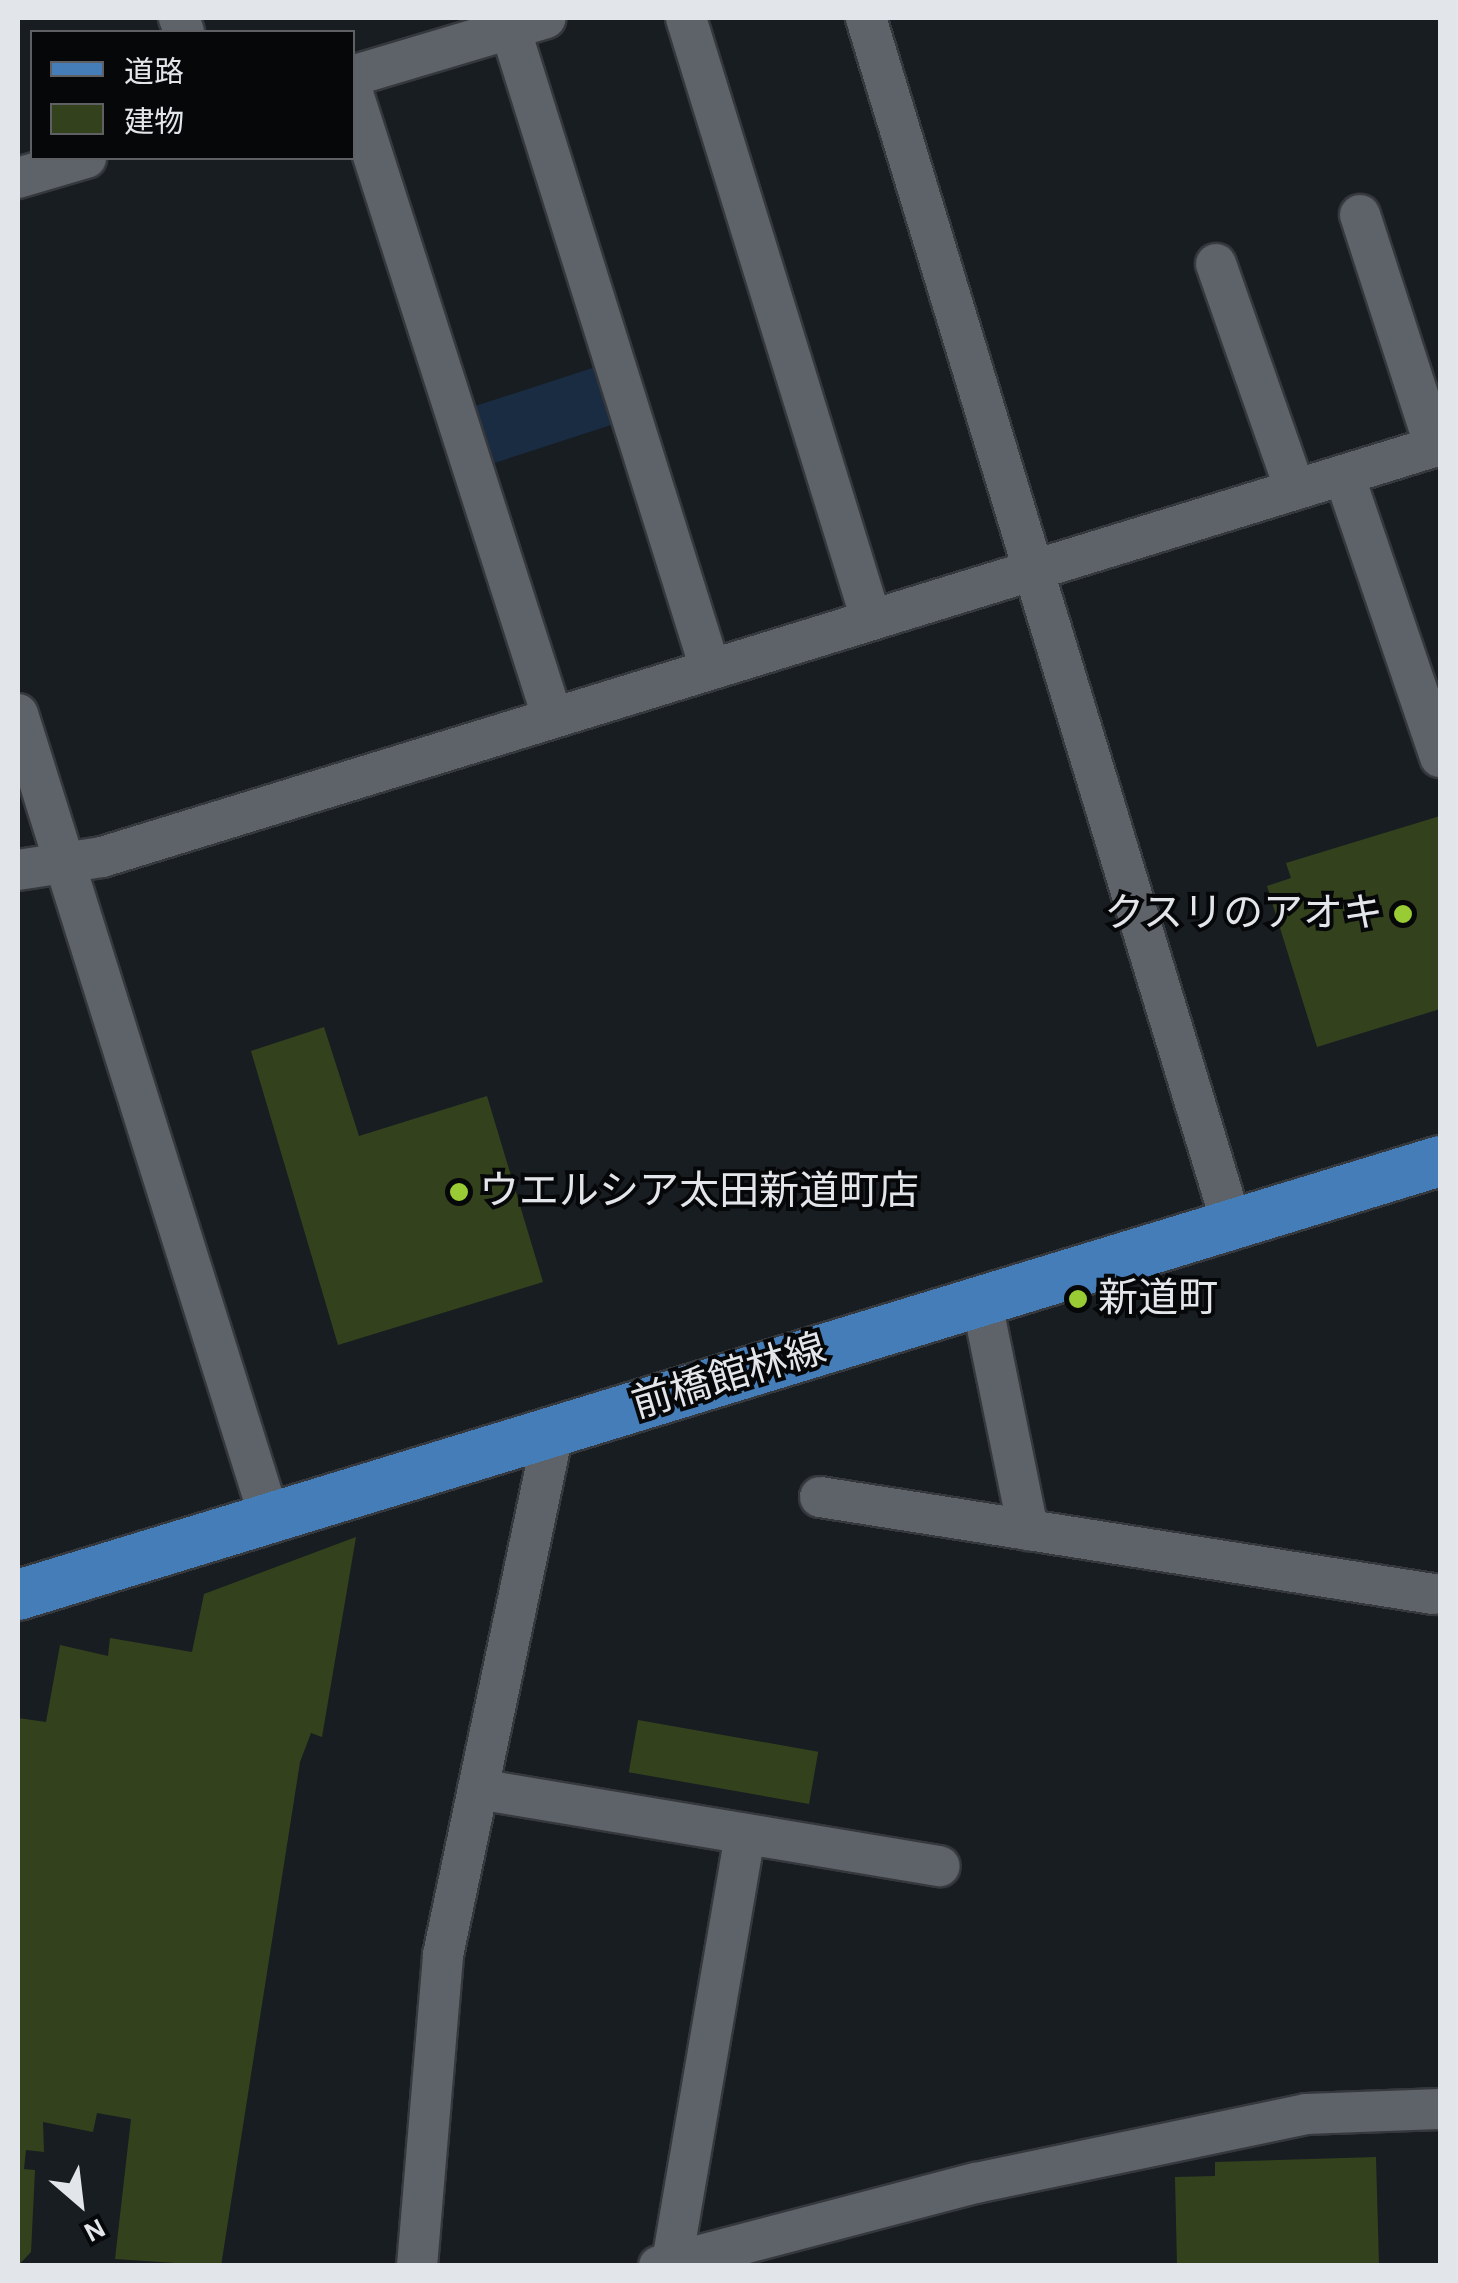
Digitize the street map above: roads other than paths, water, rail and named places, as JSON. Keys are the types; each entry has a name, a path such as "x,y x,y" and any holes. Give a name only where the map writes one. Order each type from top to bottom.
{"main road":[{"name":"前橋館林線","path":"18,1595 981,1298 1439,1164"}],"street":[{"path":"686,18 871,619"},
{"path":"866,18 1028,571 1232,1225"},
{"path":"355,75 528,23 710,668"},
{"path":"355,99 552,716"},
{"path":"18,178 79,160"},
{"path":"18,870 60,857 102,856 1438,446 1360,215"},
{"path":"1216,264 1295,490"},
{"path":"1344,475 1440,757"},
{"path":"18,714 270,1519"},
{"path":"981,1298 1028,1530"},
{"path":"417,2266 443,1955 553,1433"},
{"path":"820,1496 1433,1594"},
{"path":"478,1788 940,1866"},
{"path":"745,1834 666,2264 976,2183 1306,2114 1440,2108"}],"place":[{"name":"クスリのアオキ","path":"1403,914"},
{"name":"ウエルシア太田新道町店","path":"459,1192"},
{"name":"新道町","path":"1078,1299"}]}
